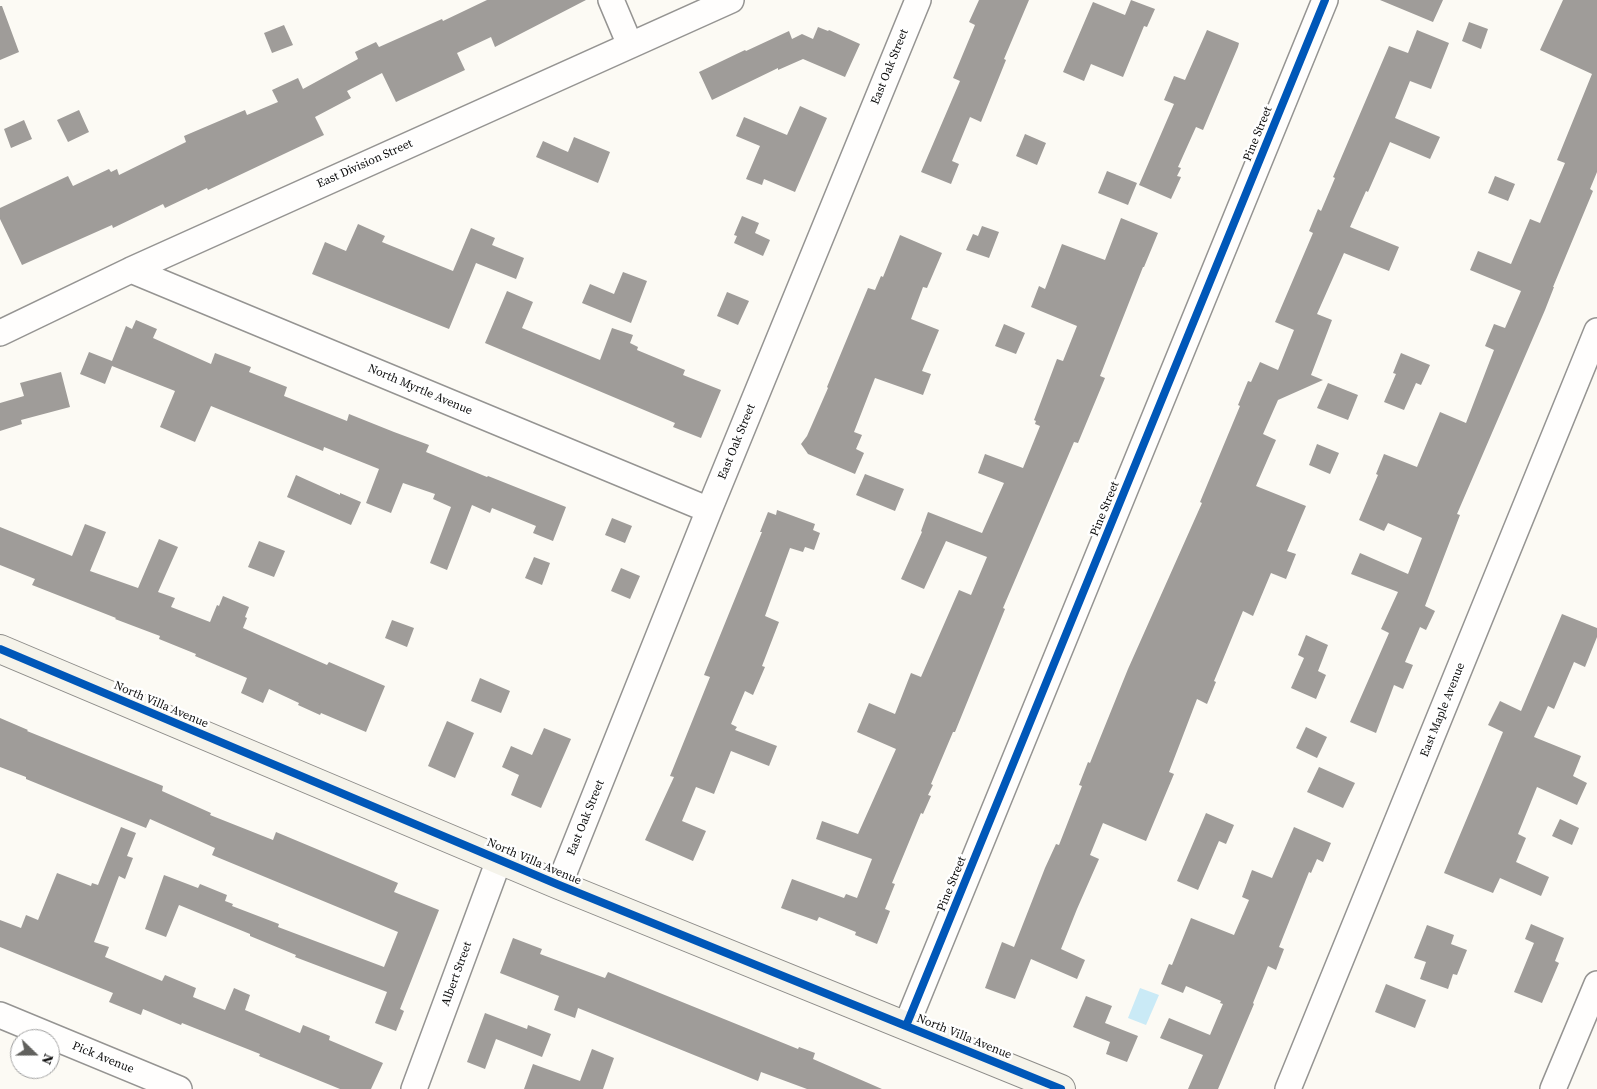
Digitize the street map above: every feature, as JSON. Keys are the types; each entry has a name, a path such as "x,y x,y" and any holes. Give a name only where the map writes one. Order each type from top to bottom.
{"street":[{"path":"611,0 630,45"},
{"name":"East Division Street","path":"0,333 131,270 731,0"},
{"name":"East Oak Street","path":"559,885 709,510 918,0"},
{"name":"Pine Street","path":"906,1026 1325,0"},
{"name":"North Myrtle Avenue","path":"131,270 709,510"},
{"name":"East Maple Avenue","path":"1288,1089 1597,331"},
{"name":"North Villa Avenue","path":"0,649 559,885 1061,1089"},
{"name":"Albert Street","path":"414,1089 499,860"},
{"path":"1553,1089 1597,984"},
{"name":"Pick Avenue","path":"0,1015 179,1089"}],"water":[{"path":"1140,988 1159,995 1146,1025 1128,1018"}],"building":[{"path":"487,0 586,0 495,47 491,37 457,53 465,70 396,102 382,73 347,91 351,98 315,117 324,135 208,190 207,188 165,208 163,204 113,228 112,225 22,265 0,219 0,208 68,176 73,186 109,169 111,172 117,169 119,175 186,142 184,136 245,110 247,115 278,102 272,90 298,78 303,89 358,59 355,52 376,42 379,47 442,19 443,21"},
{"path":"979,0 1029,0 1004,59 1006,60 981,122 970,117 952,161 959,164 951,184 921,172 960,81 953,78 975,25 969,22"},
{"path":"1131,0 1155,9 1147,27 1144,26 1123,77 1091,64 1084,81 1063,72 1093,2 1125,15"},
{"path":"1380,0 1443,0 1433,22"},
{"path":"1563,0 1597,0 1597,172 1590,189 1593,191 1545,310 1457,514 1460,515 1425,606 1435,611 1426,630 1420,627 1405,662 1413,665 1403,689 1394,685 1376,733 1350,722 1389,633 1381,629 1398,592 1351,574 1360,553 1408,574 1422,538 1388,523 1384,531 1359,520 1378,475 1376,474 1384,454 1417,467 1440,412 1466,423 1494,350 1485,346 1494,324 1505,328 1521,291 1470,270 1478,251 1511,264 1530,219 1540,223 1565,163 1557,160 1592,74 1540,50"},
{"path":"0,6 2,6 19,52 0,60"},
{"path":"1469,22 1488,29 1481,49 1462,41"},
{"path":"284,25 293,45 272,53 264,33"},
{"path":"818,27 860,44 845,77 803,59 778,70 778,68 712,100 699,72 789,31 792,39 802,34 813,39"},
{"path":"1207,30 1239,43 1203,130 1196,127 1178,167 1181,168 1177,176 1181,177 1171,199 1139,185 1174,104 1164,100 1174,76 1185,80"},
{"path":"1417,30 1449,43 1431,89 1410,81 1395,118 1440,137 1430,159 1390,142 1350,227 1399,247 1389,271 1344,253 1317,314 1332,320 1311,375 1323,380 1278,400 1263,434 1276,440 1256,486 1306,506 1287,551 1296,554 1286,579 1271,573 1253,616 1243,611 1214,681 1216,682 1207,704 1197,699 1169,772 1174,774 1146,841 1103,823 1090,855 1099,859 1061,949 1085,960 1077,979 1031,959 1015,999 985,988 1002,942 1014,947 1045,868 1056,844 1059,845 1082,786 1079,785 1088,762 1090,763 1128,669 1202,503 1200,502 1240,406 1238,405 1248,381 1251,382 1260,362 1278,370 1294,330 1275,322 1313,233 1309,231 1318,209 1321,211 1335,178 1333,177 1389,46 1408,53"},
{"path":"800,106 827,118 795,192 764,179 762,185 746,179 760,146 736,136 744,117 787,135"},
{"path":"79,110 89,132 68,142 57,120"},
{"path":"24,120 32,139 11,148 4,129"},
{"path":"1025,134 1046,143 1037,165 1016,156"},
{"path":"574,137 610,152 598,183 536,157 543,141 568,152"},
{"path":"1107,171 1137,183 1128,205 1098,193"},
{"path":"1495,176 1515,184 1508,201 1488,193"},
{"path":"742,216 759,223 755,233 770,240 763,256 734,243 737,236 734,235"},
{"path":"1121,218 1158,233 1100,376 1105,378 1078,443 1074,442 1003,608 1005,609 955,732 953,732 931,784 933,785 928,795 931,796 923,814 921,813 892,883 895,884 885,909 890,911 877,944 855,935 856,932 819,917 817,921 781,908 792,879 844,898 846,894 857,898 872,859 816,839 822,821 858,834 896,749 857,732 869,703 895,714 911,673 921,677 959,590 971,595 987,557 946,541 924,589 901,579 922,532 928,512 982,533 1004,483 978,473 985,454 1023,468 1040,426 1035,424 1036,421 1034,420 1057,359 1063,361 1077,326 1031,307 1039,286 1045,289 1062,244 1105,260"},
{"path":"358,224 385,236 382,242 453,271 471,228 495,238 492,245 524,258 516,279 476,263 449,329 312,274 325,242 346,251"},
{"path":"982,226 999,232 989,258 966,250 973,234 978,236"},
{"path":"900,235 942,253 927,288 923,287 911,319 939,330 922,371 931,374 923,395 875,378 854,432 862,435 856,449 864,453 855,474 808,454 801,444 807,436 828,388 868,288 875,290 881,276 883,277"},
{"path":"623,272 647,281 631,323 582,303 590,284 614,294"},
{"path":"507,291 533,302 522,328 600,360 612,328 633,335 630,343 638,347 637,350 685,370 683,375 721,390 701,438 673,427 675,423 485,343"},
{"path":"727,292 749,301 738,325 717,316"},
{"path":"136,320 157,329 153,338 211,364 215,353 251,367 249,372 287,387 284,396 347,421 349,414 429,445 426,452 566,507 553,541 533,533 536,526 492,508 490,513 472,505 447,570 430,563 451,507 433,499 435,494 403,483 391,513 366,503 379,469 324,447 323,451 211,406 195,442 160,427 175,391 112,366 105,384 80,374 89,352 112,361 126,326 132,329"},
{"path":"1004,324 1025,333 1016,354 995,346"},
{"path":"1401,353 1430,365 1421,385 1416,383 1404,410 1384,402 1396,374 1393,373"},
{"path":"61,372 70,407 21,420 22,424 0,431 0,403 24,396 20,383"},
{"path":"1328,383 1358,395 1348,420 1317,408"},
{"path":"1317,444 1339,453 1330,474 1309,465"},
{"path":"865,474 904,489 895,511 856,495"},
{"path":"296,475 340,495 340,493 361,502 351,525 287,497"},
{"path":"777,510 815,524 813,530 820,533 814,550 805,547 803,552 790,548 765,616 779,622 762,666 765,667 753,695 745,691 731,724 737,727 735,730 777,746 769,766 731,751 714,794 696,787 682,821 706,831 693,861 645,840 674,777 670,776 710,677 704,675 762,532 760,532 768,512 776,515"},
{"path":"612,518 632,526 625,543 605,535"},
{"path":"85,524 106,532 90,571 138,588 159,539 178,547 158,592 175,598 171,607 210,622 223,596 249,607 243,628 327,665 329,662 385,686 366,732 321,713 320,715 269,689 263,703 241,693 247,678 159,639 160,636 32,585 35,579 0,565 0,527 72,556"},
{"path":"259,541 285,551 274,577 248,567"},
{"path":"534,557 550,563 542,585 525,578"},
{"path":"621,568 640,576 630,599 611,591"},
{"path":"1562,614 1597,628 1597,637 1585,667 1574,662 1554,709 1548,706 1534,737 1581,756 1573,776 1587,783 1577,805 1537,787 1518,834 1526,838 1516,862 1549,877 1541,896 1500,878 1493,893 1444,873 1503,732 1488,725 1500,701 1521,711"},
{"path":"392,620 414,628 407,647 385,638"},
{"path":"1306,635 1328,645 1318,671 1326,675 1316,699 1291,688 1304,658 1298,655"},
{"path":"480,678 510,691 501,713 471,701"},
{"path":"0,718 27,731 163,786 162,791 211,813 210,815 273,840 276,832 398,883 394,892 439,910 400,1009 404,1011 396,1031 375,1023 387,992 295,957 296,955 250,936 250,934 179,905 166,937 145,929 164,875 198,888 200,884 227,895 225,901 233,904 232,906 279,924 278,927 384,967 398,932 212,855 215,848 150,819 146,828 0,767"},
{"path":"447,721 474,733 455,778 428,766"},
{"path":"1306,727 1327,737 1317,758 1296,748"},
{"path":"544,728 571,739 541,808 511,795 519,775 502,767 511,746 532,755"},
{"path":"1319,767 1355,783 1343,808 1307,792"},
{"path":"1206,813 1234,825 1226,844 1219,841 1198,890 1177,881"},
{"path":"1560,819 1579,828 1572,845 1552,836"},
{"path":"121,827 136,833 127,856 133,858 125,879 119,876 94,942 109,947 105,957 162,981 165,975 196,988 193,997 225,1010 234,988 250,995 245,1010 300,1033 303,1025 330,1036 329,1040 383,1063 371,1089 340,1089 182,1023 181,1025 143,1009 141,1015 109,1002 113,993 0,947 0,920 21,928 26,915 38,920 57,873 91,886 92,883 98,885"},
{"path":"1294,827 1331,843 1323,862 1317,859 1311,873 1309,872 1279,947 1284,949 1276,970 1268,966 1218,1089 1188,1089 1203,1055 1160,1038 1169,1018 1210,1035 1223,1004 1220,1003 1221,1001 1186,986 1183,993 1161,984 1169,964 1172,965 1191,918 1234,935 1249,900 1242,897 1252,870 1272,878"},
{"path":"1531,924 1564,938 1555,961 1559,963 1542,1003 1514,992 1534,943 1525,939"},
{"path":"1427,925 1454,935 1451,944 1467,950 1457,975 1453,974 1448,989 1420,979 1426,962 1414,958"},
{"path":"513,938 542,949 540,954 605,978 608,972 798,1049 799,1047 815,1053 813,1059 882,1089 807,1089 761,1072 758,1081 578,1008 575,1018 554,1010 559,996 500,973"},
{"path":"1386,984 1426,1000 1415,1028 1375,1012"},
{"path":"1086,996 1112,1006 1105,1023 1138,1036 1127,1062 1106,1054 1110,1042 1073,1027"},
{"path":"485,1013 527,1029 528,1025 551,1034 542,1057 496,1039 485,1069 467,1062"},
{"path":"592,1049 614,1058 603,1089 524,1089 533,1064 580,1081"}],"cycle path":[{"path":"906,1026 1325,0"},
{"path":"0,649 559,885 1061,1089"}]}
